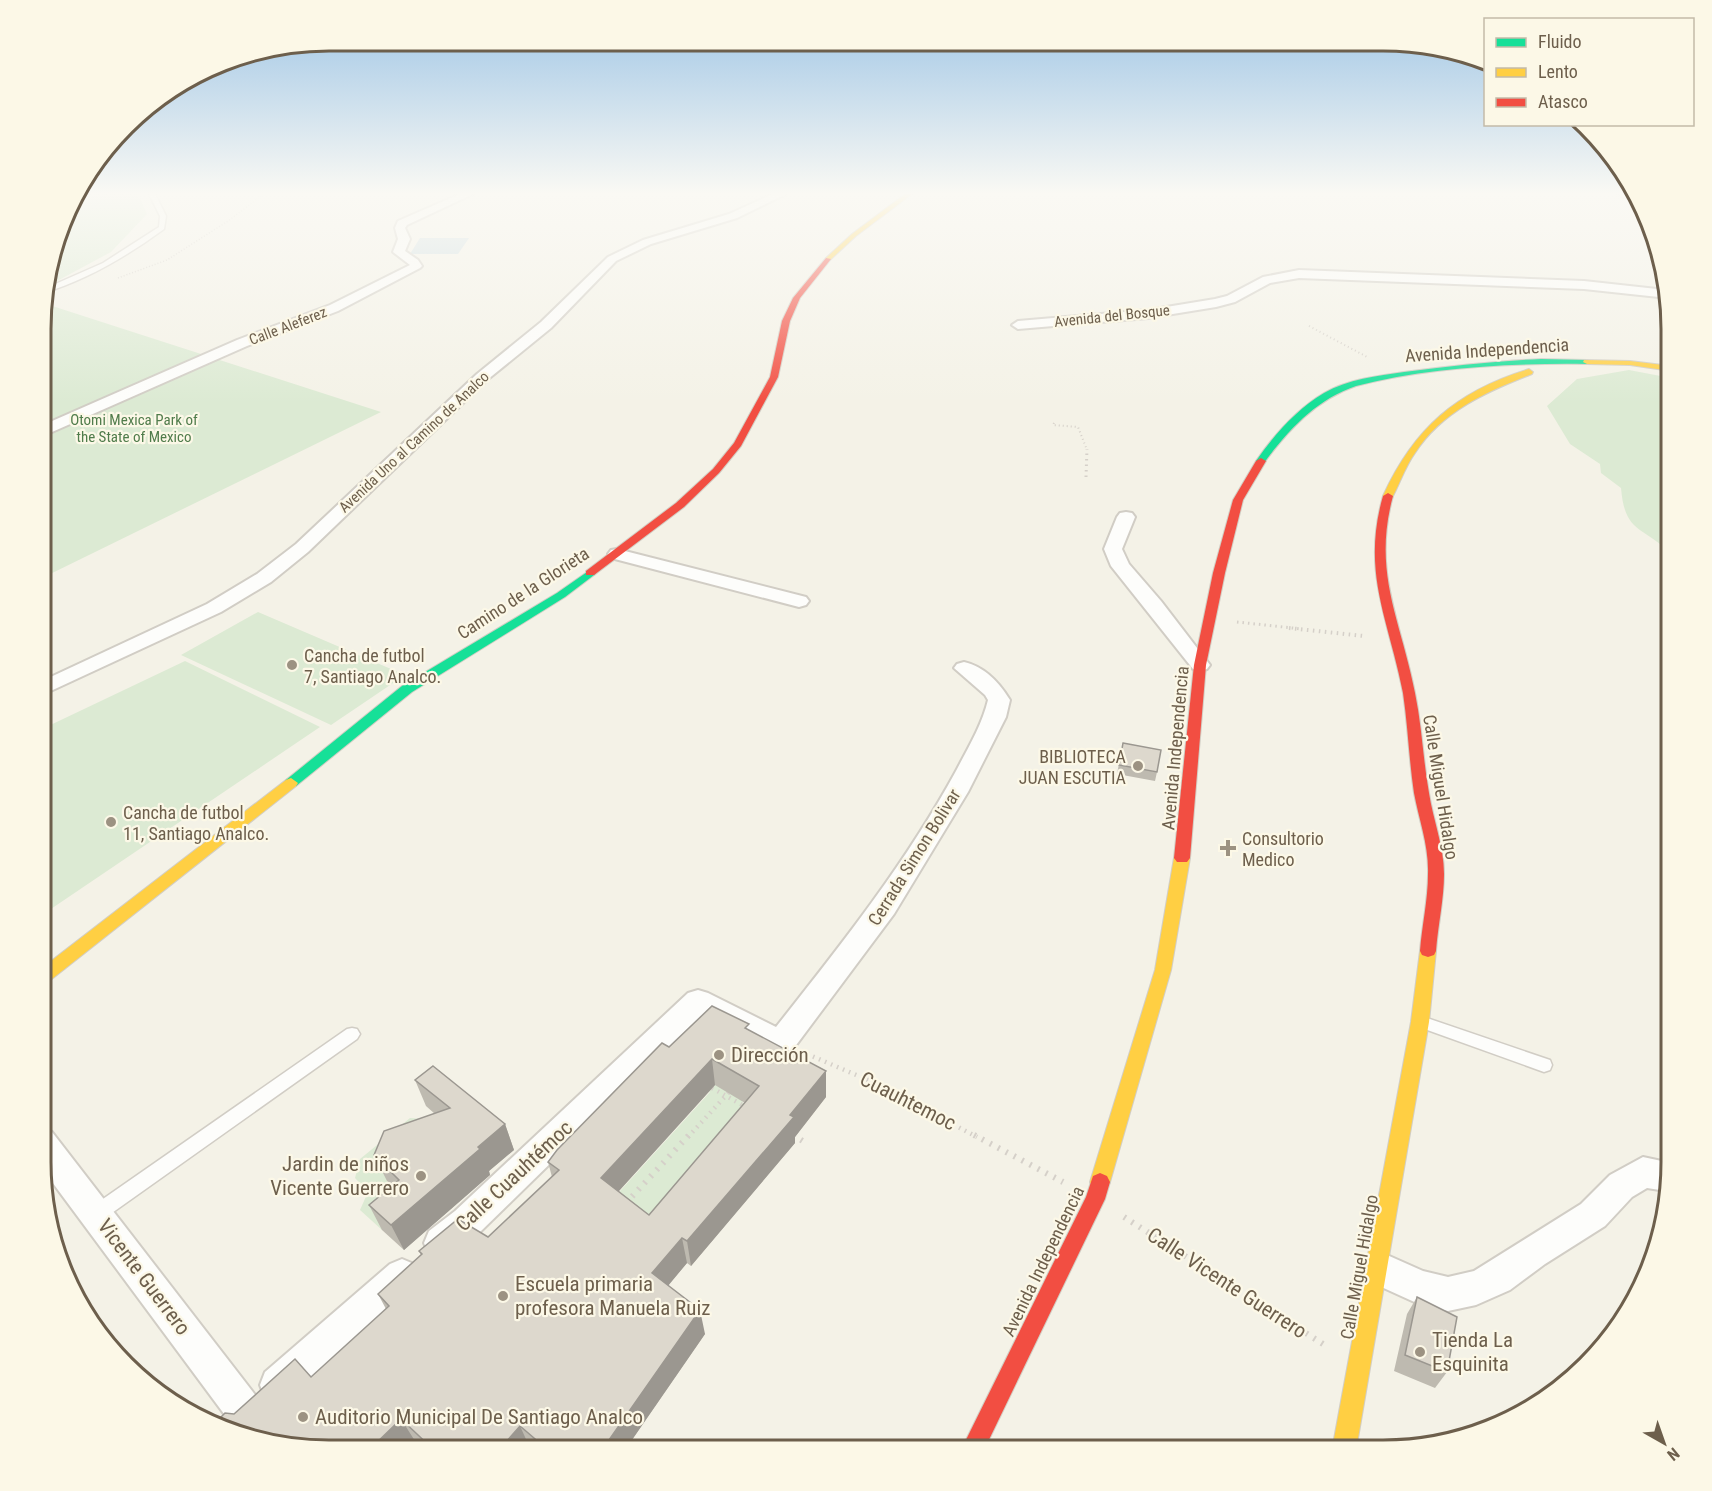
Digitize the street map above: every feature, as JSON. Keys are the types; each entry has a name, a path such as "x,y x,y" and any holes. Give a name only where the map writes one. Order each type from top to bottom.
{"street":[{"name":"Calle Aleferez","path":"51,428 242,343 334,308 402,274 416,266 415,264"},
{"name":"Avenida Uno al Camino de Analco","path":"51,685 214,608 264,578 302,548 482,377 546,325 607,264"},
{"name":"Camino de la Glorieta","path":"51,969 218,842 407,689 561,595 680,505 716,471 738,444 774,377 786,321 797,298 825,264"},
{"name":"Avenida del Bosque","path":"1018,325 1128,316 1216,303 1231,299 1267,280 1299,274 1584,285 1659,293"},
{"name":"Avenida Independencia","path":"977,1440 1095,1199 1163,970 1185,839 1200,665 1219,573 1238,500 1263,458 1302,414 1336,390 1395,375 1445,368 1593,360 1661,368"},
{"name":"Calle Miguel Hidalgo","path":"1346,1440 1420,1022 1436,873 1407,688 1394,640 1377,551 1382,511 1396,474 1419,437 1451,410 1493,385 1527,373 1593,360"},
{"path":"1126,517 1113,549 1120,566 1154,604 1200,665"},
{"path":"617,554 799,601"},
{"name":"Cerrada Simon Bolivar","path":"781,1043 885,907 956,792 995,717 999,700 992,687 984,679 964,668"},
{"name":"Calle Cuauhtémoc","path":"237,1422 364,1308 466,1222 698,1001 781,1043"},
{"name":"Vicente Guerrero","path":"51,1155 96,1215 237,1422"},
{"path":"1378,1268 1421,1288 1448,1294 1476,1288 1498,1278 1533,1252 1593,1215 1621,1186 1643,1172 1660,1175"}],"lane":[{"path":"54,288 106,264"},
{"path":"1420,1022 1544,1065"},
{"path":"96,1215 352,1034"}],"path":[{"path":"116,279 157,264"},
{"path":"1309,326 1354,349 1395,375"},
{"path":"1054,423 1078,427 1087,447 1086,477"},
{"path":"1211,619 1394,640"},
{"name":"Cuauhtemoc","path":"781,1043 875,1083 1095,1199"},
{"path":"712,1088 756,1113"},
{"path":"625,1204 734,1088"},
{"path":"786,1131 806,1143"},
{"name":"Calle Vicente Guerrero","path":"1095,1199 1359,1367"}],"green space":[{"path":"59,264 89,264 55,282"},
{"name":"Otomi Mexica Park of the State of Mexico","path":"52,306 381,412 51,574"},
{"path":"1629,370 1661,376 1661,545 1631,522 1623,503 1621,488 1601,473 1600,464 1570,444 1547,406 1577,379"},
{"name":"Cancha de futbol 7, Santiago Analco.","path":"258,612 405,675 331,725 181,655"},
{"name":"Cancha de futbol 11, Santiago Analco.","path":"185,661 320,727 51,909 51,725"},
{"path":"770,1066 742,1102 759,1113 654,1238 610,1202 710,1092 703,1087"},
{"path":"410,1118 423,1119 396,1157 387,1181 403,1198 382,1230 360,1210 368,1192 355,1178 360,1159"}],"building":[{"path":"1123,743 1161,750 1157,772 1119,765"},
{"path":"712,1006 749,1024 745,1028 826,1071 790,1115 794,1117 687,1241 682,1238 652,1273 700,1310 609,1440 536,1440 520,1426 508,1440 423,1440 401,1419 379,1440 293,1438 257,1431 220,1418 225,1413 234,1414 295,1359 311,1377 389,1306 378,1294 422,1254 419,1251 458,1219 488,1237 559,1170 548,1162 557,1150 662,1043 669,1047","holes":["712,1059 759,1086 649,1215 601,1178"]},
{"path":"433,1066 505,1124 478,1147 480,1149 391,1225 369,1205 399,1180 374,1155 384,1131 450,1108 415,1080"},
{"path":"1417,1297 1457,1317 1447,1372 1405,1355"}],"traffic: fast":[{"path":"1261,461 1285,431 1316,402 1353,384 1387,377 1472,366 1587,362"},
{"path":"291,783 407,689 561,595 590,573"}],"traffic: slow":[{"path":"1587,362 1630,363 1661,368"},
{"path":"1388,496 1399,471 1412,450 1426,432 1443,417 1482,392 1529,372"},
{"path":"51,970 291,783"},
{"path":"1100,1182 1163,970 1182,858"},
{"path":"1346,1440 1420,1022 1428,951"}],"traffic: jam":[{"path":"590,573 680,505 716,471 738,444 774,377 786,321 797,298 824,264"},
{"path":"1182,858 1200,665 1219,573 1238,500 1261,461"},
{"path":"1388,496 1381,520 1380,568 1389,616 1408,688 1423,802 1436,865 1428,951"},
{"path":"977,1440 1095,1199 1100,1182"}],"place":[{"name":"Cancha de futbol 7, Santiago Analco.","path":"292,665"},
{"name":"BIBLIOTECA JUAN ESCUTIA","path":"1138,766"},
{"name":"Cancha de futbol 11, Santiago Analco.","path":"111,822"},
{"name":"Consultorio Medico","path":"1228,848"},
{"name":"Dirección","path":"719,1055"},
{"name":"Jardin de niños Vicente Guerrero","path":"421,1176"},
{"name":"Escuela primaria profesora Manuela Ruiz","path":"503,1296"},
{"name":"Tienda La Esquinita","path":"1420,1352"},
{"name":"Auditorio Municipal De Santiago Analco","path":"303,1417"}]}
